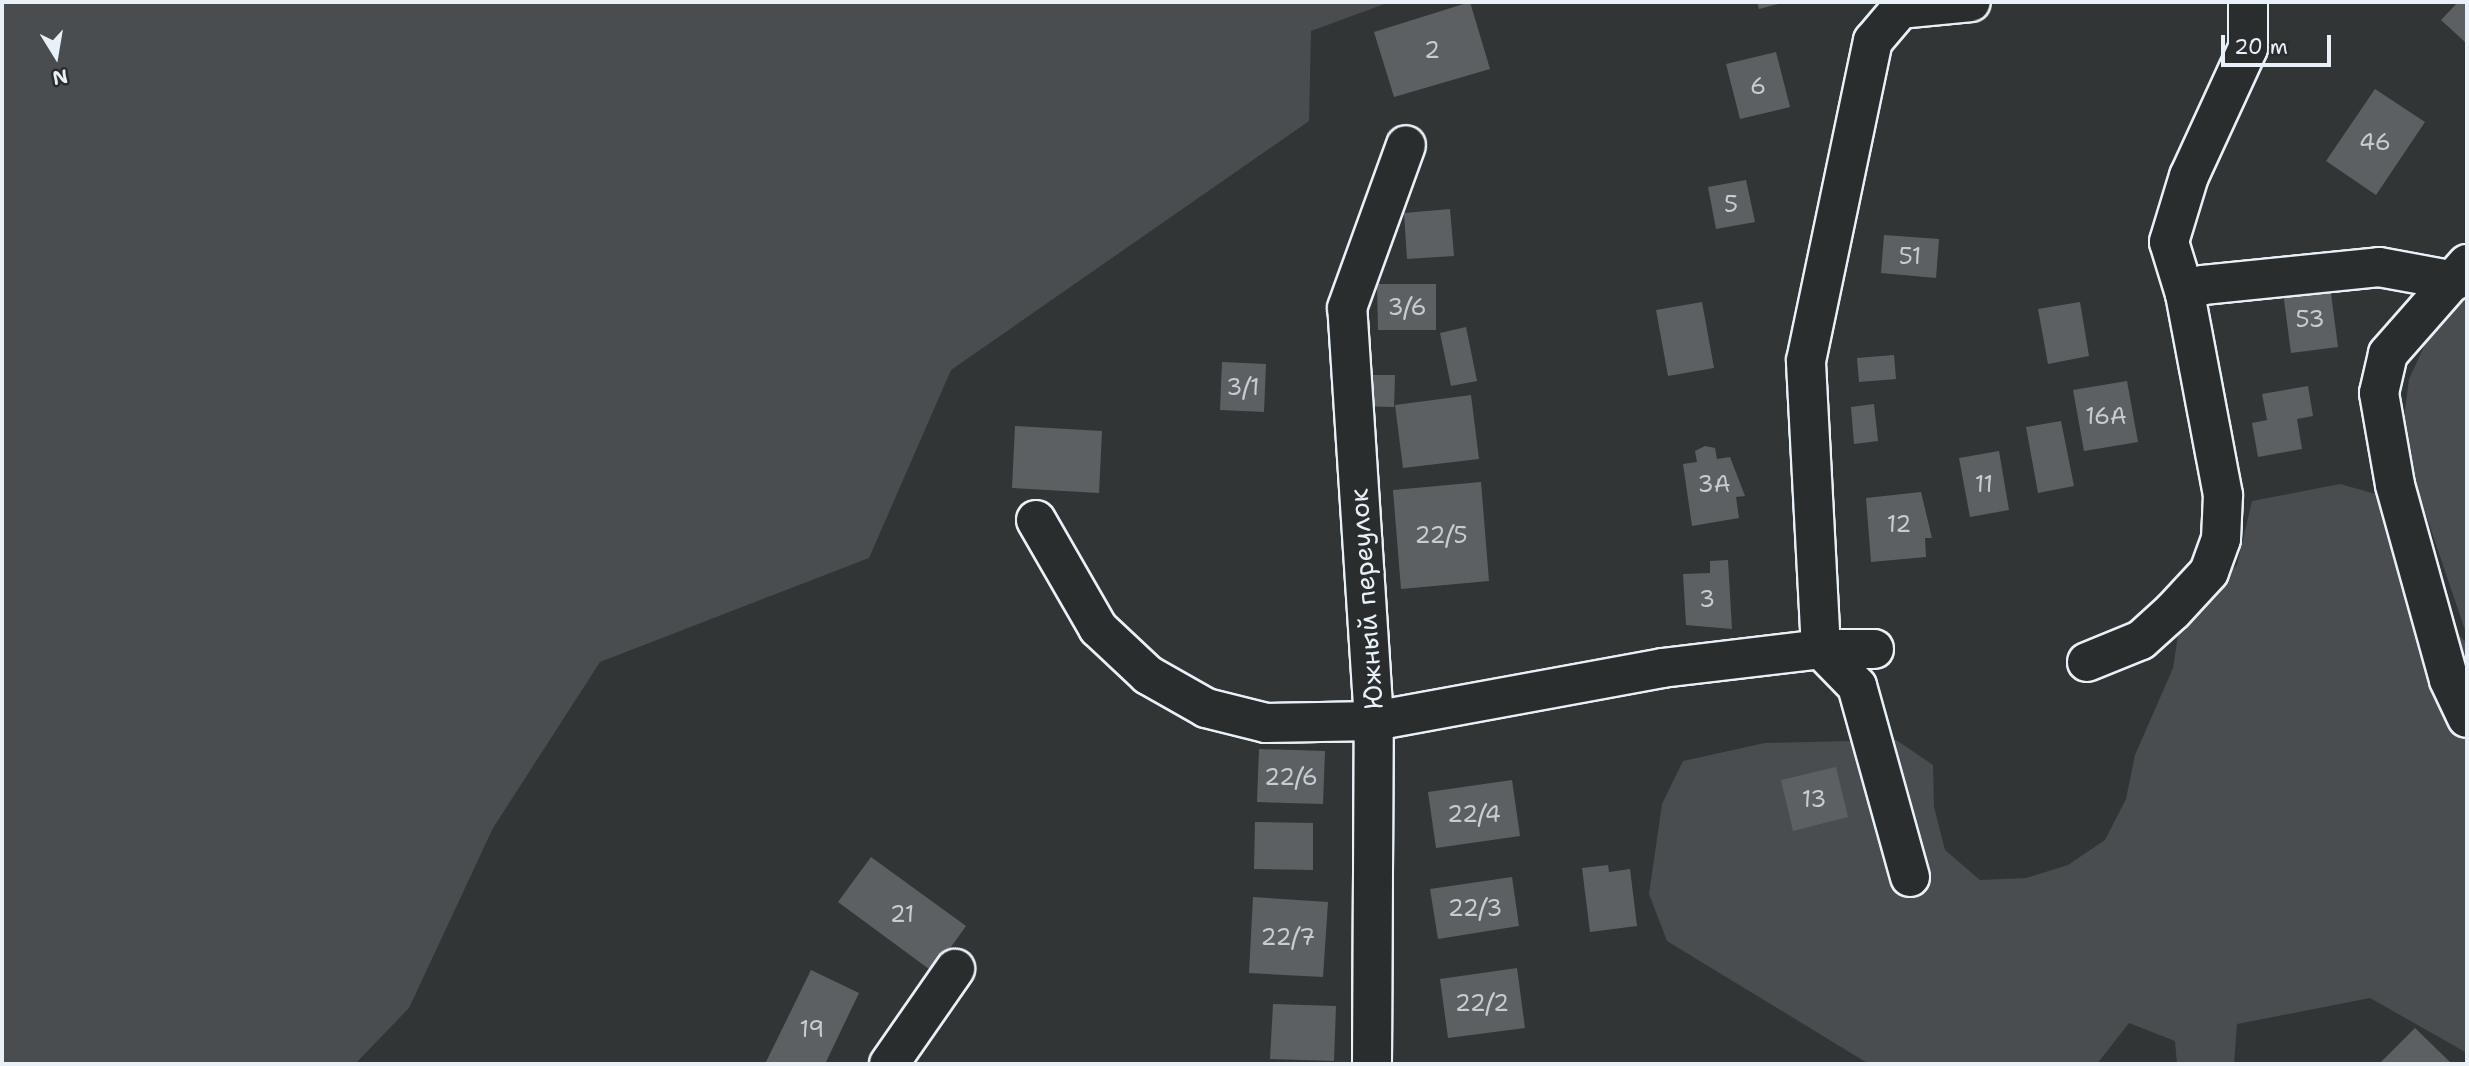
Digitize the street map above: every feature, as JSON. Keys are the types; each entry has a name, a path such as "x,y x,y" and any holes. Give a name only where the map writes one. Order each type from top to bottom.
{"street":[{"path":"1910,877 1857,686 1821,649 1806,361 1860,83 1873,41 1900,9 1971,2"},
{"path":"2088,662 2140,640 2173,611 2209,572 2221,539 2222,495 2185,295 2169,242 2189,176 2248,48 2248,2"},
{"name":"Южный переулок","path":"1372,1064 1374,721 1347,308 1406,145"},
{"path":"2185,295 2203,285 2379,267 2461,272"},
{"path":"2461,272 2388,354 2379,393 2395,485 2449,680 2467,718"},
{"path":"1036,520 1098,628 1148,675 1206,708 1266,723 1374,721 1662,668 1821,649 1874,649"},
{"path":"889,1064 955,968"}],"shaded area":[{"path":"2,2 1390,2 1311,31 1309,121 951,370 869,558 600,662 493,828 409,1008 355,1064 2,1064"},
{"path":"2467,254 2467,636 2401,441 2409,379"},
{"path":"2340,484 2383,496 2440,618 2467,643 2467,1053 2370,998 2237,1024 2234,1064 2177,1064 2175,1041 2129,1023 2097,1064 1869,1064 1667,941 1649,894 1662,804 1683,761 1765,743 1896,740 1933,765 1934,807 1945,850 1980,880 2026,878 2068,865 2105,840 2126,799 2135,755 2173,668 2180,622 2237,565 2252,501"}],"building":[{"path":"1470,2 1490,69 1394,97 1374,32"},
{"path":"1757,2 1782,2 1782,3 1759,9"},
{"path":"2458,2 2467,2 2465,42 2441,20"},
{"path":"1776,52 1790,107 1740,119 1726,64"},
{"path":"2375,89 2425,122 2376,195 2326,161"},
{"path":"1746,180 1755,222 1716,229 1708,187"},
{"path":"1450,209 1454,256 1407,259 1404,213"},
{"path":"1884,235 1939,239 1936,278 1881,273"},
{"path":"1377,284 1436,284 1436,330 1378,330"},
{"path":"2330,286 2338,347 2291,353 2283,292"},
{"path":"1702,302 1714,368 1668,376 1656,310"},
{"path":"2080,302 2089,356 2048,364 2038,309"},
{"path":"1466,327 1477,381 1451,386 1440,333"},
{"path":"1894,355 1896,379 1859,382 1857,358"},
{"path":"1222,362 1266,364 1264,412 1220,410"},
{"path":"1357,375 1395,375 1394,407 1357,406"},
{"path":"2127,381 2138,442 2084,451 2073,390"},
{"path":"2308,386 2313,416 2297,419 2302,449 2258,457 2252,423 2267,420 2262,394"},
{"path":"1471,395 1479,459 1403,468 1395,405"},
{"path":"1874,404 1878,441 1854,444 1851,407"},
{"path":"2061,421 2074,486 2038,493 2026,427"},
{"path":"1015,426 1102,431 1099,493 1012,488"},
{"path":"1705,446 1715,448 1717,459 1730,457 1745,496 1736,497 1739,518 1692,526 1683,464 1697,462 1695,451"},
{"path":"1999,451 2009,510 1970,517 1959,458"},
{"path":"1481,482 1489,581 1401,589 1393,490"},
{"path":"1921,492 1932,538 1925,538 1926,557 1871,562 1866,498"},
{"path":"1728,560 1732,629 1686,625 1683,574 1710,573 1710,561"},
{"path":"1259,749 1325,751 1323,804 1257,802"},
{"path":"1836,767 1848,817 1793,831 1781,780"},
{"path":"1512,780 1520,836 1436,848 1428,792"},
{"path":"1255,822 1313,823 1313,870 1254,869"},
{"path":"871,857 966,926 933,972 838,902"},
{"path":"1608,865 1609,872 1630,869 1637,926 1590,932 1582,868"},
{"path":"1512,877 1519,926 1438,939 1430,889"},
{"path":"1253,897 1328,902 1323,977 1249,973"},
{"path":"1517,968 1525,1028 1448,1038 1440,979"},
{"path":"811,970 859,993 825,1064 765,1064"},
{"path":"1273,1004 1336,1006 1334,1061 1270,1059"},
{"path":"2415,1028 2452,1064 2379,1064"}]}
